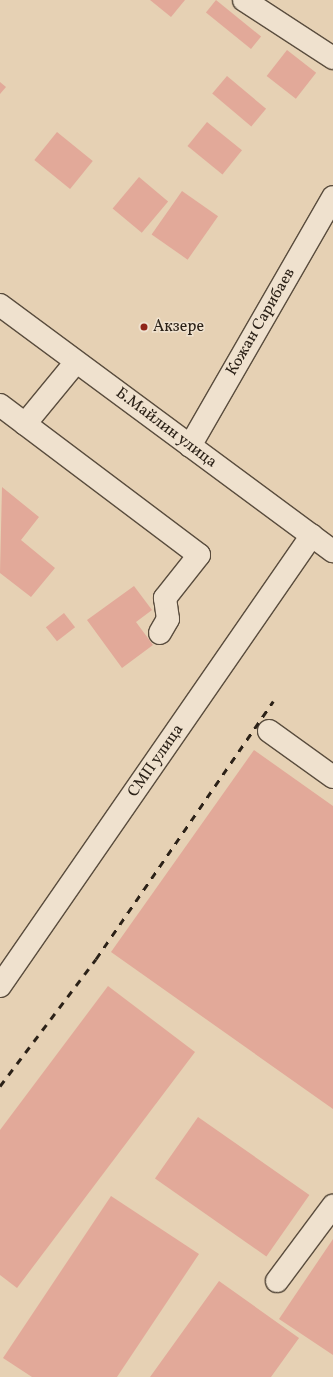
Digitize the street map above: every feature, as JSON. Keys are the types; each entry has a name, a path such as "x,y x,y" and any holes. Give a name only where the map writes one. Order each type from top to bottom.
{"street":[{"path":"244,0 333,58"},
{"name":"Кожан Сарибаев","path":"190,446 333,197"},
{"name":"Б.Майлин улица","path":"0,305 333,551"},
{"path":"25,424 76,362"},
{"path":"0,406 199,555 165,598 168,619 160,633"},
{"name":"СМП улица","path":"0,986 312,535"},
{"path":"269,731 333,777"},
{"path":"277,1281 333,1206"}],"building":[{"path":"150,0 185,0 171,17"},
{"path":"216,0 261,37 251,49 206,12"},
{"path":"287,50 316,73 296,99 267,76"},
{"path":"227,76 266,109 251,126 212,94"},
{"path":"0,82 6,87 0,94"},
{"path":"207,122 242,150 222,174 187,146"},
{"path":"57,132 93,161 70,189 34,160"},
{"path":"139,177 168,201 142,233 113,208"},
{"path":"182,191 218,216 188,260 152,234"},
{"path":"2,487 39,517 21,540 55,568 31,597 0,573"},
{"path":"134,586 152,610 136,622 153,645 122,668 87,620"},
{"path":"64,613 75,627 57,641 46,627"},
{"path":"254,750 333,806 333,1109 111,952"},
{"path":"108,986 195,1052 17,1288 0,1275 0,1130"},
{"path":"198,1117 309,1195 266,1256 155,1178"},
{"path":"111,1196 199,1254 117,1377 32,1377 3,1358"},
{"path":"333,1239 333,1355 279,1319"},
{"path":"219,1281 299,1338 271,1377 150,1377"}],"railway":[{"path":"0,1086 96,959 273,701"}],"place":[{"name":"Акзере","path":"144,327"}]}
